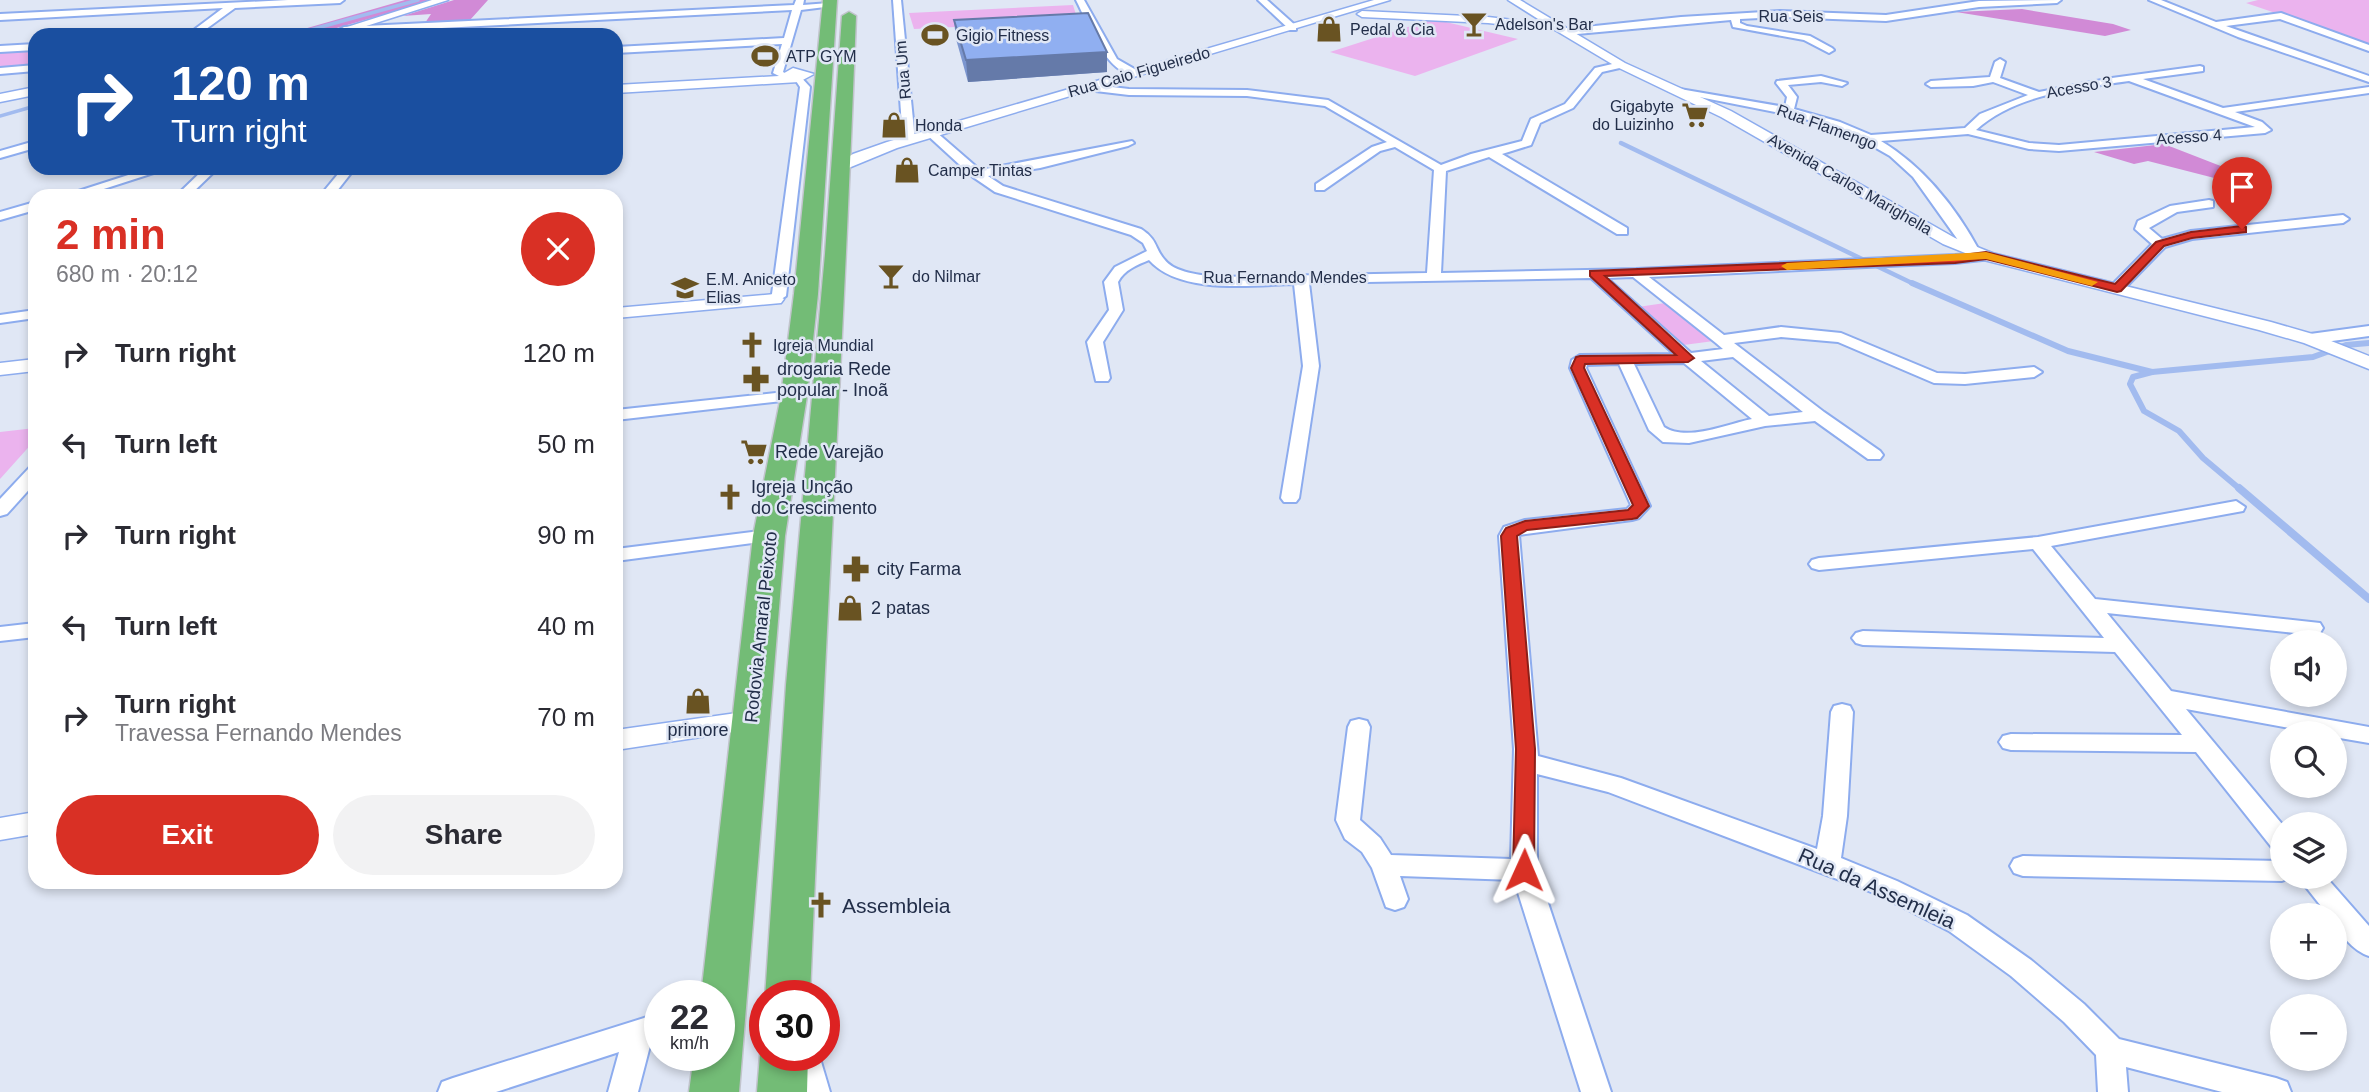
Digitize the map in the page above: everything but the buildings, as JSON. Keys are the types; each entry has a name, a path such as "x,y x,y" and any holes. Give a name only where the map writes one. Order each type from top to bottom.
{"highway":[{"path":"788,980 804,685 850,0"},
{"name":"Rodovia Amaral Peixoto","path":"725,980 769,536 794,396 806,294 796,75 824,59 829,3"},
{"path":"796,75 824,59"},
{"path":"714,1092 716,1071"},
{"path":"782,1092 783,1071"}],"street":[{"path":"0,17 340,0"},
{"path":"351,28 443,0"},
{"name":"Rua Um","path":"897,0 909,140"},
{"path":"1080,0 1113,61 1134,73"},
{"path":"1262,0 1293,28"},
{"path":"1357,12 1385,0"},
{"name":"Avenida Carlos Marighella","path":"1513,0 1620,65 1726,114 1927,230 1980,254 2318,342 2360,357"},
{"name":"Rua Seis","path":"1565,31 1780,14 1886,18 1979,4 2057,0"},
{"path":"2153,0 2369,79"},
{"path":"379,28 829,3"},
{"path":"623,312 775,299 779,296 804,87 796,75 788,41 800,4"},
{"path":"202,28 233,5"},
{"path":"1357,12 1527,24 1565,31"},
{"name":"Rua Caio Figueiredo","path":"842,148 858,157 1134,73 1333,16 1357,12"},
{"path":"2215,24 2281,16 2369,48"},
{"path":"1735,18 1737,25 1745,28 1807,38 1829,50"},
{"path":"1527,24 1546,20"},
{"path":"623,50 788,41"},
{"path":"0,49 28,47"},
{"path":"1994,79 2000,62"},
{"path":"1087,87 1129,92 1247,93 1318,101 1338,108 1440,169 1527,143 1535,121 1569,106 1599,70 1620,65"},
{"path":"0,71 28,69"},
{"name":"Acesso 3","path":"1968,131 1980,117 2036,95 2200,69"},
{"path":"623,89 796,75"},
{"name":"Acesso 4","path":"1968,131 2046,148 2265,130 2258,124 2130,78"},
{"path":"1788,109 1794,100 1793,95 1781,83 1821,79 1842,83"},
{"path":"1931,84 1973,83 1994,79 2036,95"},
{"path":"2222,111 2369,90"},
{"name":"Rua Flamengo","path":"1674,91 1788,109 1869,139 1896,156 1918,175 1980,254"},
{"path":"0,98 28,92"},
{"path":"1869,139 1968,131"},
{"name":"Rua Fernando Mendes","path":"932,133 977,174 999,189 1136,232 1149,240 1156,260 1166,269 1189,277 1216,281 1636,272 1877,263 1980,254"},
{"name":"Rua Caio Figueiredo","path":"842,148 867,143 892,145"},
{"path":"977,174 1040,164 1128,143"},
{"path":"1320,187 1376,149 1396,143"},
{"path":"0,155 28,146"},
{"path":"1490,152 1622,231"},
{"path":"1434,275 1440,169"},
{"path":"92,189 139,175"},
{"path":"190,189 204,175"},
{"path":"332,189 343,175"},
{"path":"2160,244 2142,229 2143,224 2174,209 2209,204"},
{"path":"0,216 28,208"},
{"path":"2117,288 2160,244 2191,235 2343,219"},
{"path":"1102,378 1095,342 1116,312 1117,304 1110,286 1112,278 1126,267 1155,253"},
{"path":"1636,272 1818,416 1874,455"},
{"path":"1594,273 1688,358 1765,421"},
{"path":"1290,498 1311,366 1301,279"},
{"path":"0,319 28,316"},
{"path":"2318,342 2369,331"},
{"path":"1721,340 1781,332 1841,338 1934,378 1965,379 2034,372"},
{"path":"1596,1092 1524,870 1526,762 1509,536 1511,531 1525,526 1639,511 1640,499 1578,368 1580,360 1688,358 1735,352"},
{"path":"1625,361 1657,430 1669,439 1689,438 1765,421 1818,416"},
{"path":"0,369 28,366"},
{"path":"623,414 794,396"},
{"path":"0,510 28,480"},
{"path":"1819,564 2038,543 2236,507"},
{"path":"623,554 769,536"},
{"path":"2038,543 2270,828"},
{"path":"2089,606 2312,628"},
{"path":"0,634 28,631"},
{"path":"1863,638 2119,645"},
{"path":"2164,697 2369,734"},
{"path":"1827,863 1835,816 1842,712"},
{"path":"623,739 751,721"},
{"path":"1359,727 1348,820 1354,832 1371,845 1384,865 1395,899"},
{"path":"2011,743 2200,744"},
{"name":"Rua da Assemleia","path":"1526,762 1613,785 1888,888 1958,923 2021,968 2074,1013 2110,1050"},
{"path":"0,829 28,825"},
{"path":"1384,865 1524,870"},
{"path":"2023,866 2270,871"},
{"path":"2321,889 2369,945"},
{"path":"453,1092 644,1031"},
{"path":"624,1092 644,1044"},
{"path":"2113,1092 2110,1050 2276,1092"},
{"path":"809,1071 815,1092"}],"shaded area":[{"path":"405,0 435,0 337,28 307,28"},
{"path":"454,0 488,0 470,20 425,23 431,14 403,16"},
{"path":"2258,0 2369,0 2369,45 2246,3"},
{"path":"1073,5 1078,21 914,29 909,13"},
{"path":"2022,9 2113,24 2131,30 2105,36 1956,12"},
{"path":"1433,19 1518,39 1415,76 1330,52"},
{"path":"28,49 28,66 0,68 0,51"},
{"path":"2164,144 2249,177 2230,182 2148,161 2134,164 2094,152"},
{"path":"1665,303 1714,341 1676,346 1631,308"},
{"path":"28,429 28,448 0,479 0,432"}],"waterway":[{"path":"317,28 418,0"},
{"path":"0,116 28,108"},
{"path":"1621,143 1916,285"},
{"path":"1912,283 2068,351 2152,372"},
{"path":"2152,372 2313,357 2346,345 2369,343"},
{"path":"2152,372 2133,377 2130,384 2144,411 2179,431 2203,458 2241,490"},
{"path":"2239,488 2369,599"}],"slow traffic":[{"path":"1787,266 1986,256 2092,282"}],"place":[{"name":"Adelson's Bar","path":"1474,24"},
{"name":"Pedal & Cia","path":"1329,29"},
{"name":"Gigio Fitness","path":"935,35"},
{"name":"ATP GYM","path":"765,56"},
{"name":"Gigabyte do Luizinho","path":"1695,115"},
{"name":"Honda","path":"894,125"},
{"name":"Camper Tintas","path":"907,170"},
{"name":"do Nilmar","path":"891,276"},
{"name":"E.M. Aniceto Elias","path":"685,288"},
{"name":"Igreja Mundial","path":"752,345"},
{"name":"drogaria Rede popular - Inoã","path":"756,379"},
{"name":"Rede Varejão","path":"754,452"},
{"name":"Igreja Unção do Crescimento","path":"730,497"},
{"name":"city Farma","path":"856,569"},
{"name":"2 patas","path":"850,608"},
{"name":"primore","path":"698,701"},
{"name":"Assembleia","path":"821,905"}],"route":[{"path":"1524,870 1526,749 1509,536 1511,531 1525,526 1639,511 1640,499 1578,368 1577,363 1580,360 1688,358 1594,273 1986,256 2117,288 2160,244 2191,235 2242,229"}]}
